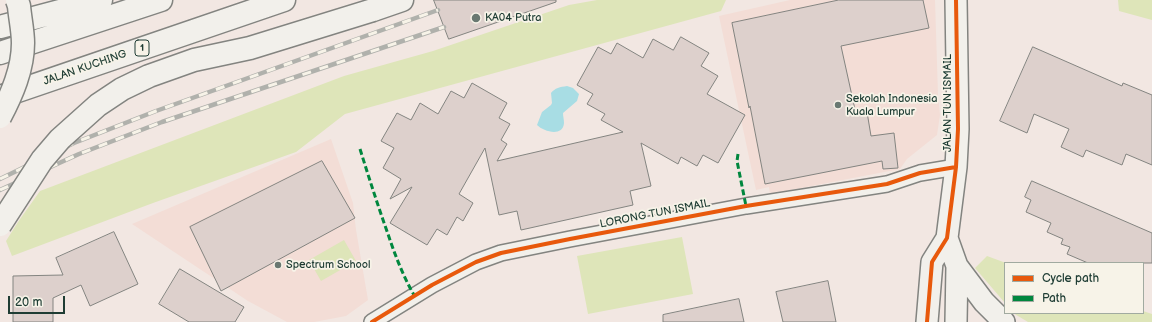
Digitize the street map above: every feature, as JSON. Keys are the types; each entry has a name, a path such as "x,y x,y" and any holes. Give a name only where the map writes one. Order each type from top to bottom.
{"highway":[{"path":"0,117 10,97 20,69 23,44 17,0"},
{"path":"0,27 101,0"},
{"path":"0,53 160,0"},
{"name":"JALAN KUCHING","path":"0,97 284,0"},
{"path":"0,225 42,160 60,139 98,105 122,89 149,76 194,60 250,48 402,0"}],"street":[{"name":"JALAN TUN ISMAIL","path":"927,322 932,262 947,238 956,167 958,129 956,0"},
{"name":"LORONG TUN ISMAIL","path":"372,322 432,285 476,262 501,253 738,208 887,184 920,174 956,167"},
{"name":"JALAN TUN ISMAIL","path":"947,238 957,266 956,322"},
{"path":"957,266 984,302 1004,322"}],"shaded area":[{"name":"Sekolah Indonesia Kuala Lumpur","path":"790,0 935,0 940,115 937,135 907,159 900,169 770,194 769,187 756,190 719,16"},
{"name":"Spectrum School","path":"331,139 353,203 368,300 346,316 314,322 287,322 248,301 132,224"}],"green space":[{"path":"597,0 726,0 721,11 345,114 296,152 153,203 12,256 6,241 40,191 344,76 433,51 569,5"},
{"path":"1118,0 1152,0 1152,20 1119,11"},
{"path":"682,237 693,294 588,314 577,256"},
{"path":"344,240 356,261 321,281 309,260"},
{"path":"987,256 1004,262 1004,302 975,268"},
{"path":"1144,311 1152,314 1152,322 1028,322 1015,314 1144,314"}],"water":[{"path":"567,86 573,88 579,94 577,101 563,113 564,123 560,130 553,132 544,130 537,125 542,112 552,103 551,93 558,88"}],"building":[{"name":"KA04 Putra","path":"434,0 556,0 556,2 449,39"},
{"name":"Sekolah Indonesia Kuala Lumpur","path":"839,0 923,0 929,28 841,46 856,114 867,112 871,136 894,133 898,168 883,169 882,161 765,184 732,23"},
{"path":"681,37 709,53 701,66 718,76 707,94 745,115 718,163 703,155 697,166 681,157 678,164 641,143 651,186 630,191 633,205 521,230 517,211 499,215 485,148 459,194 473,203 463,221 457,217 447,235 437,229 427,245 390,223 412,187 390,199 401,179 383,168 394,148 381,141 397,113 411,120 420,103 438,114 451,91 464,98 472,83 507,103 499,118 510,124 501,140 507,144 497,161 623,132 601,120 605,114 587,104 593,94 577,85 598,47 611,54 617,43 643,58 653,39 673,50"},
{"path":"1033,47 1122,86 1123,83 1152,95 1152,165 1126,154 1122,165 1086,150 1083,157 1061,147 1069,129 1034,114 1027,133 1000,121"},
{"path":"322,161 355,218 221,291 190,227"},
{"path":"1032,181 1152,233 1152,263 1086,262 1067,254 1070,247 1061,244 1063,239 1047,232 1051,223 1026,212 1031,200 1025,197"},
{"path":"114,232 138,284 90,306 81,285 53,298 53,322 13,322 13,276 63,275 56,258"},
{"path":"180,269 244,307 235,322 189,322 159,304"},
{"path":"828,281 836,322 783,322 776,292"},
{"path":"739,299 744,322 663,322 663,315"}],"railway":[{"path":"0,179 74,143 156,111 438,10"},
{"path":"0,190 79,154 162,122 444,27"}],"marked path":[{"path":"360,149 393,250 414,295"},
{"path":"738,154 737,161 746,206"}],"cycle path":[{"path":"927,322 932,262 947,238 956,167 958,129 956,0"},
{"path":"372,322 432,285 476,262 501,253 746,206 887,184 920,173 956,167"}],"place":[{"name":"KA04 Putra","path":"476,18"},
{"name":"Sekolah Indonesia Kuala Lumpur","path":"838,105"},
{"name":"Spectrum School","path":"278,265"}]}
